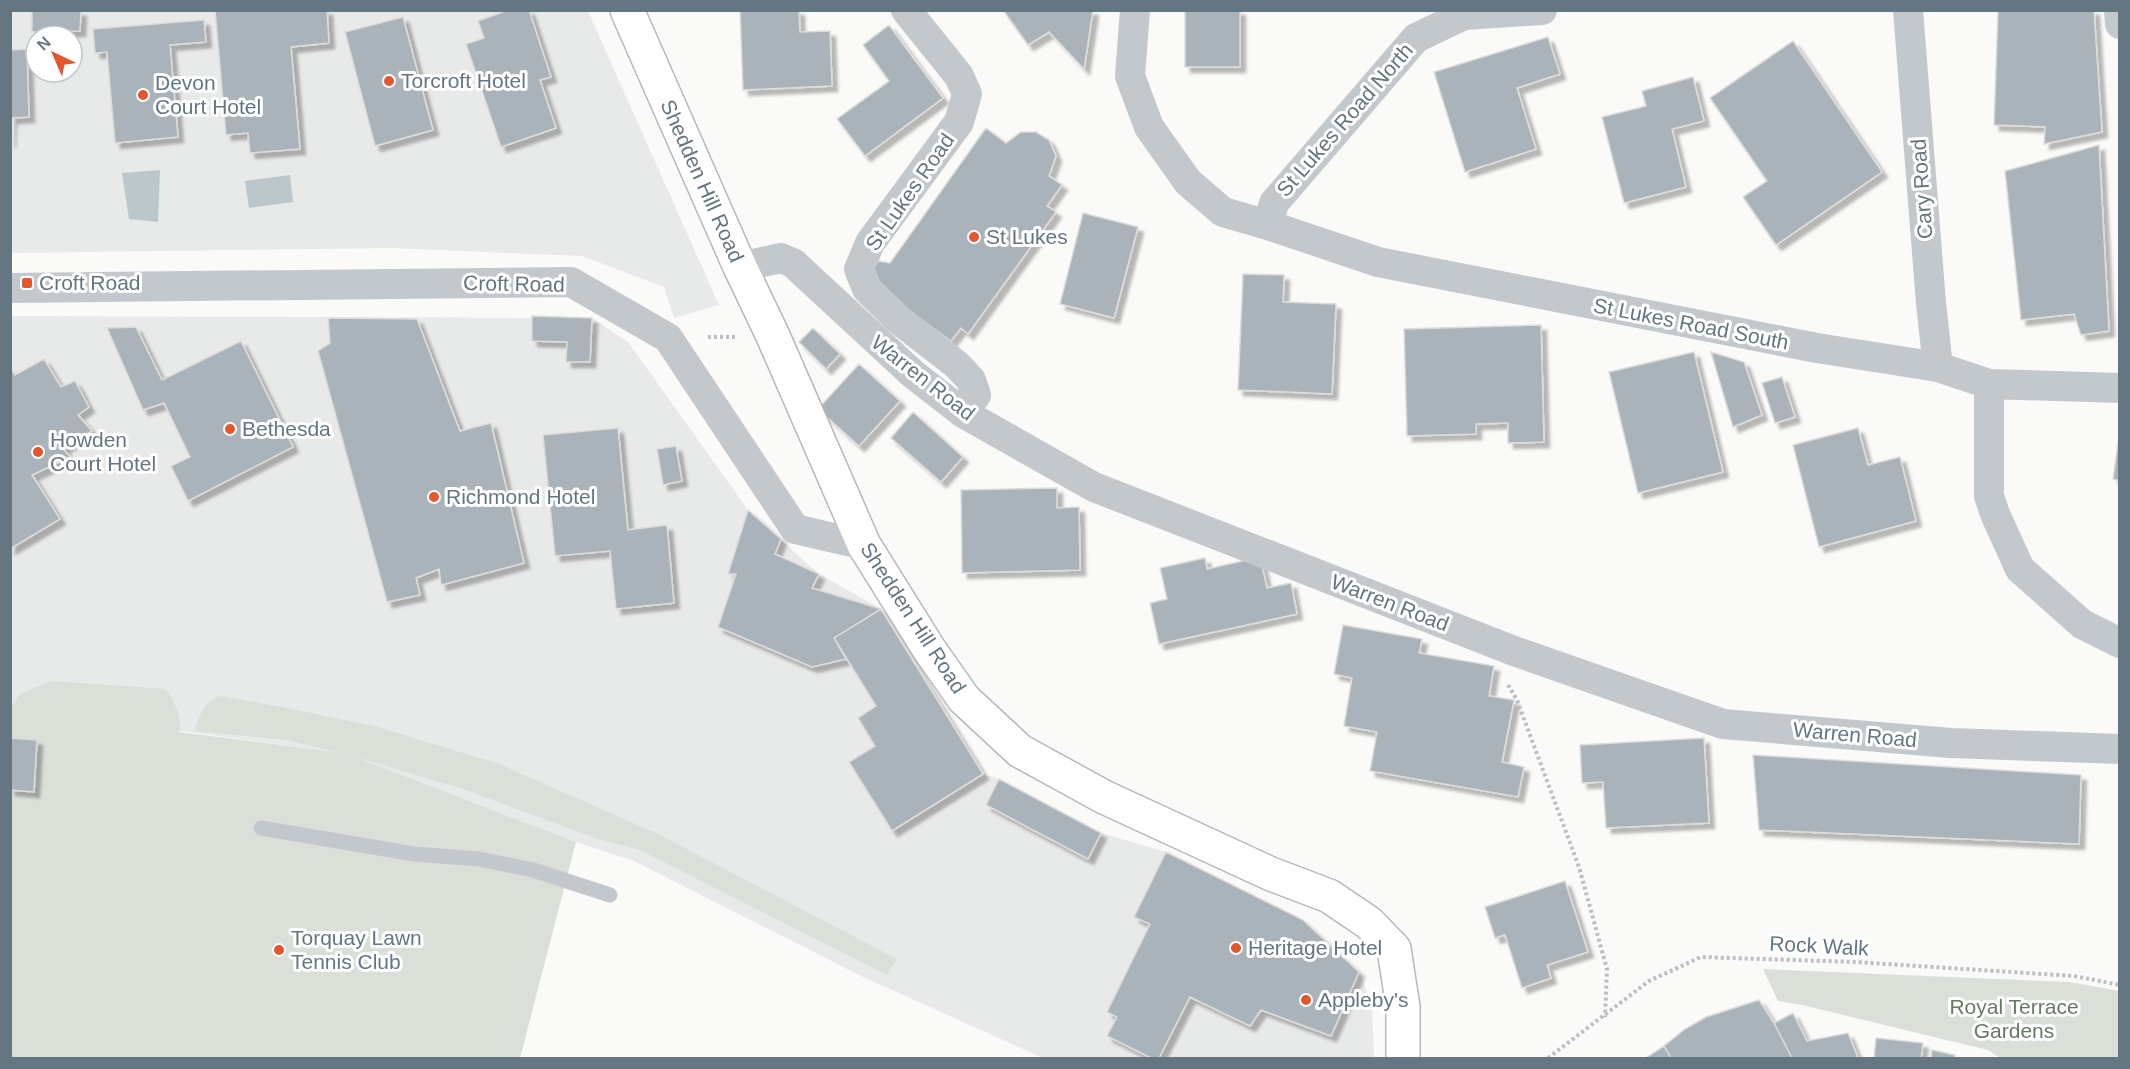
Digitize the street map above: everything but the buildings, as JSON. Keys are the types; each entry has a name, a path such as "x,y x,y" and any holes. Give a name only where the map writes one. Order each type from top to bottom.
{"street":[{"name":"Shedden Hill Road","path":"627,10 864,545 929,649 964,699 1020,751 1104,797 1271,874 1329,896 1369,923 1394,949 1403,1008 1403,1059"},
{"name":"St Lukes Road","path":"906,10 959,76 967,94 959,122 870,243 859,269 867,289 899,320 957,365 971,380 976,395 963,414"},
{"path":"1135,10 1130,75 1149,127 1188,182 1223,212 1268,225"},
{"name":"St Lukes Road North","path":"1268,225 1274,203 1416,38 1464,15 1542,10"},
{"name":"Cary Road","path":"1908,10 1938,367"},
{"path":"2119,10 2120,24"},
{"name":"St Lukes Road South","path":"1268,225 1378,262 1817,348 1938,367 1989,384 2120,388"},
{"name":"Warren Road","path":"740,267 780,258 793,263 913,374 963,414 1094,487 1514,651 1723,724 1951,743 2120,749"},
{"name":"Croft Road","path":"10,288 571,282 668,338 795,529 864,545"},
{"path":"1989,384 1989,496 2020,568 2082,624 2120,644"}],"lane":[{"path":"261,828 414,854 479,859 533,870 610,895"}],"path":[{"path":"668,338 773,336"},
{"path":"1514,651 1503,677 1517,700 1579,867 1607,969 1605,1017"},
{"name":"Rock Walk","path":"1548,1059 1649,981 1701,957 1856,962 2074,976 2120,985"}],"shaded area":[{"path":"10,11 588,11 719,305 674,318 664,287 582,256 392,248 11,253"},
{"path":"160,170 158,222 129,219 122,173"},
{"path":"290,175 293,202 249,208 245,181"},
{"path":"11,316 592,318 628,342 748,510 819,574 881,609 983,774 999,779 1101,833 1166,852 1303,920 1359,972 1372,1004 1374,1058 1043,1058 861,976 634,861 576,842 343,753 11,708"}],"green space":[{"name":"Torquay Lawn Tennis Club","path":"51,681 165,689 177,710 180,722 179,732 336,752 288,740 195,731 206,705 221,696 378,727 499,764 656,833 897,959 887,975 640,850 595,838 463,789 352,756 576,842 520,1058 11,1058 11,708 20,694"},
{"name":"Royal Terrace Gardens","path":"1763,969 2070,982 2119,991 2119,1058 2000,1058 1988,1050 1778,1001"}],"place":[{"name":"Torcroft Hotel","path":"389,81"},
{"name":"Devon Court Hotel","path":"143,95"},
{"name":"St Lukes","path":"974,237"},
{"name":"Croft Road","path":"27,283"},
{"name":"Bethesda","path":"230,429"},
{"name":"Howden Court Hotel","path":"38,452"},
{"name":"Richmond Hotel","path":"434,497"},
{"name":"Heritage Hotel","path":"1236,948"},
{"name":"Torquay Lawn Tennis Club","path":"279,950"},
{"name":"Appleby's","path":"1306,1000"}]}
